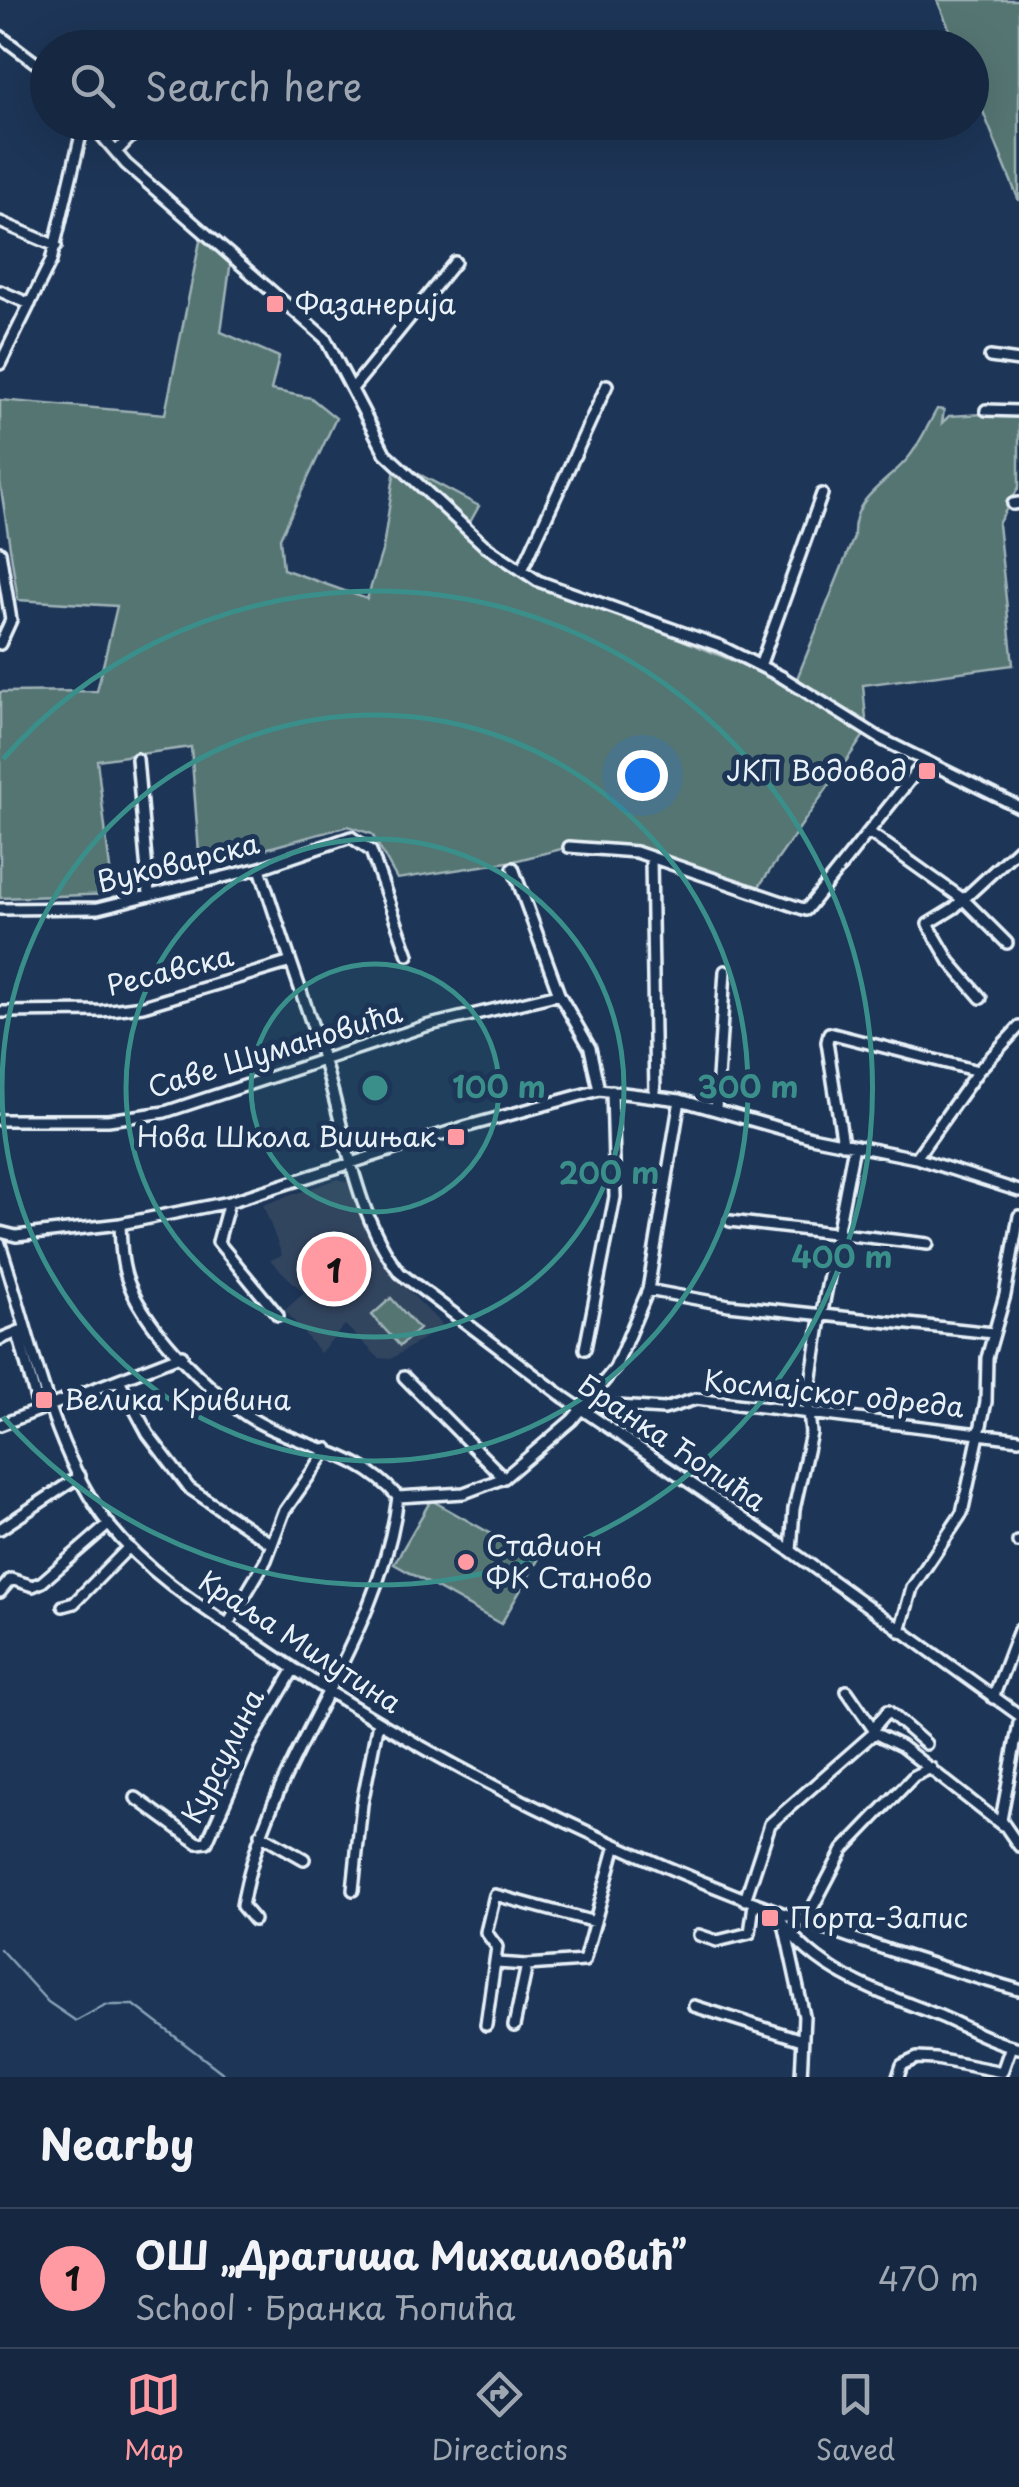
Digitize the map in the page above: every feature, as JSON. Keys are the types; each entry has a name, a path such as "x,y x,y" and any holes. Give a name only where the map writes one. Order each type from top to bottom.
{"street":[{"path":"0,36 30,58"},
{"path":"0,364 3,349 30,304 56,246 82,140"},
{"path":"104,140 325,338 367,425 392,462 484,545 522,570 593,602 720,646 925,761 1019,807"},
{"path":"116,152 128,140"},
{"path":"0,222 56,246"},
{"path":"352,389 455,262"},
{"path":"0,291 30,304"},
{"path":"990,358 1019,360"},
{"path":"522,570 607,385"},
{"path":"986,410 1019,410"},
{"path":"760,666 822,494"},
{"path":"0,552 10,620 0,644"},
{"path":"137,760 149,894"},
{"path":"569,847 619,848 806,910 925,761"},
{"path":"870,833 964,900 1006,943"},
{"name":"Вуковарска","path":"0,909 98,908 260,868 337,840 362,841 371,850 408,954"},
{"path":"981,998 950,962 928,924 964,900 1019,848"},
{"path":"651,859 654,1094"},
{"name":"Бранка Ћопића","path":"260,868 353,1164 377,1233 400,1273 1019,1715"},
{"path":"513,868 559,994 590,1048 599,1090"},
{"name":"Ресавска","path":"0,1012 102,1012 143,1006 288,962"},
{"path":"716,1109 725,971"},
{"name":"Саве Шумановића","path":"0,1120 108,1120 165,1112 324,1063 426,1026 559,994"},
{"path":"916,1158 978,1071 1015,1038 1019,1027"},
{"path":"843,1144 827,1042 829,1032 978,1071"},
{"path":"0,1232 16,1236 120,1224 229,1202 460,1128 599,1090 680,1100 843,1144 916,1158 1019,1191"},
{"path":"584,1349 615,1196 612,1091"},
{"path":"120,1224 122,1260 135,1298 182,1355 246,1417 371,1470 398,1497 464,1494 504,1478 584,1407 615,1368 648,1290 680,1100"},
{"path":"792,1550 794,1509 810,1433 809,1412 822,1312 854,1146"},
{"path":"229,1202 218,1242 278,1316"},
{"path":"900,1631 912,1588 962,1513 979,1434 993,1333 1006,1295 1019,1216"},
{"path":"730,1222 928,1244"},
{"name":"Краља Милутина","path":"0,1244 52,1405 80,1476 108,1524 129,1547 228,1624 378,1722 531,1807 750,1902 1019,1990"},
{"path":"648,1290 729,1305 993,1333"},
{"path":"23,1322 18,1334 39,1410"},
{"path":"0,1339 18,1334"},
{"path":"0,1425 182,1355"},
{"path":"404,1377 504,1478"},
{"path":"119,1380 148,1434 189,1488 270,1543"},
{"name":"Космајског одреда","path":"584,1407 664,1409 696,1399 1019,1439"},
{"path":"228,1624 266,1560 290,1502 328,1449"},
{"path":"0,1530 80,1476"},
{"path":"254,1920 242,1906 260,1834 330,1692 380,1574 398,1497"},
{"path":"0,1592 11,1579 32,1586 42,1582 108,1524"},
{"path":"63,1606 74,1603 129,1547"},
{"path":"993,1698 1019,1630"},
{"name":"Курсулина","path":"136,1798 198,1843 208,1842 250,1744 294,1669"},
{"path":"847,1691 874,1730 931,1768 1002,1825 1019,1846"},
{"path":"699,1935 717,1941 747,1935 750,1902 770,1824 874,1730 888,1711 926,1744"},
{"path":"353,1890 360,1820 378,1722"},
{"path":"1002,1825 1019,1723"},
{"path":"806,1922 843,1850 914,1776 931,1768"},
{"path":"260,1834 304,1859"},
{"path":"496,1963 584,1961 616,1846"},
{"path":"486,2026 497,1947 486,1932 495,1895 596,1922"},
{"path":"774,1911 784,1928 804,2016 800,2077"},
{"path":"784,1928 858,1986 1015,2047 1002,2072 917,2058 902,2064 898,2077"},
{"path":"514,2026 527,1965"},
{"path":"694,2006 802,2040"}],"shaded area":[{"path":"337,1179 347,1182 368,1236 396,1278 443,1326 391,1359 379,1358 345,1325 320,1353 285,1310 304,1293 270,1260 282,1255 263,1205"}],"green space":[{"path":"937,0 1019,0 1019,201 989,126 989,30 950,30"},
{"path":"202,231 232,253 221,332 279,357 271,390 311,398 336,418 280,538 283,569 367,599 383,548 396,462 479,506 463,535 610,610 794,686 854,537 864,501 909,457 937,409 944,410 942,423 949,416 1019,412 1019,487 998,524 1013,665 863,685 867,731 755,892 636,852 569,847 514,861 397,879 372,834 348,826 200,867 191,747 97,760 113,894 0,898 0,692 97,691 117,606 18,600 0,482 0,400 165,414"},
{"path":"391,1298 419,1329 400,1346 372,1315"},
{"name":"Стадион ФК Станово","path":"431,1500 538,1560 501,1624 394,1564"}],"waterway":[{"path":"0,1949 48,2002 76,2021 105,2005 134,2005 228,2077"}],"place":[{"name":"Фазанерија","path":"275,304"},
{"name":"ЈКП Водовод","path":"927,771"},
{"name":"Нова Школа Вишњак","path":"456,1137"},
{"name":"ОШ „Драгиша Михаиловић”","path":"334,1269"},
{"name":"Велика Кривина","path":"44,1400"},
{"name":"Стадион ФК Станово","path":"466,1562"},
{"name":"Порта-Запис","path":"770,1918"}]}
